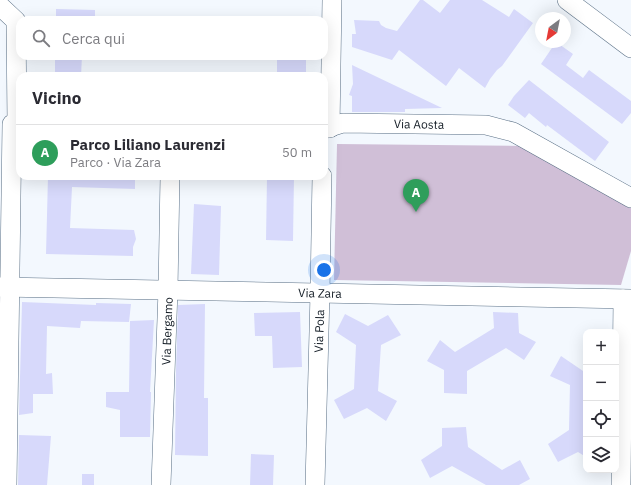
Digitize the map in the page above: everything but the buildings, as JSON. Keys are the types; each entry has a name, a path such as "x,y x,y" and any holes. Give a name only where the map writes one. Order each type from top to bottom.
{"street":[{"path":"328,102 332,0"},
{"path":"568,0 631,48"},
{"path":"0,6 16,21 5,287 7,485"},
{"name":"Via Aosta","path":"328,128 343,124 486,125 513,132 631,198"},
{"name":"Via Bergamo","path":"161,485 168,290 170,180"},
{"name":"Via Pola","path":"315,485 322,180"},
{"name":"Via Zara","path":"5,287 627,299"},
{"path":"620,485 627,299"}],"shaded area":[{"path":"337,144 523,146 631,206 631,251 621,285 334,280"}],"place":[{"name":"Parco Liliano Laurenzi","path":"416,212"}]}
